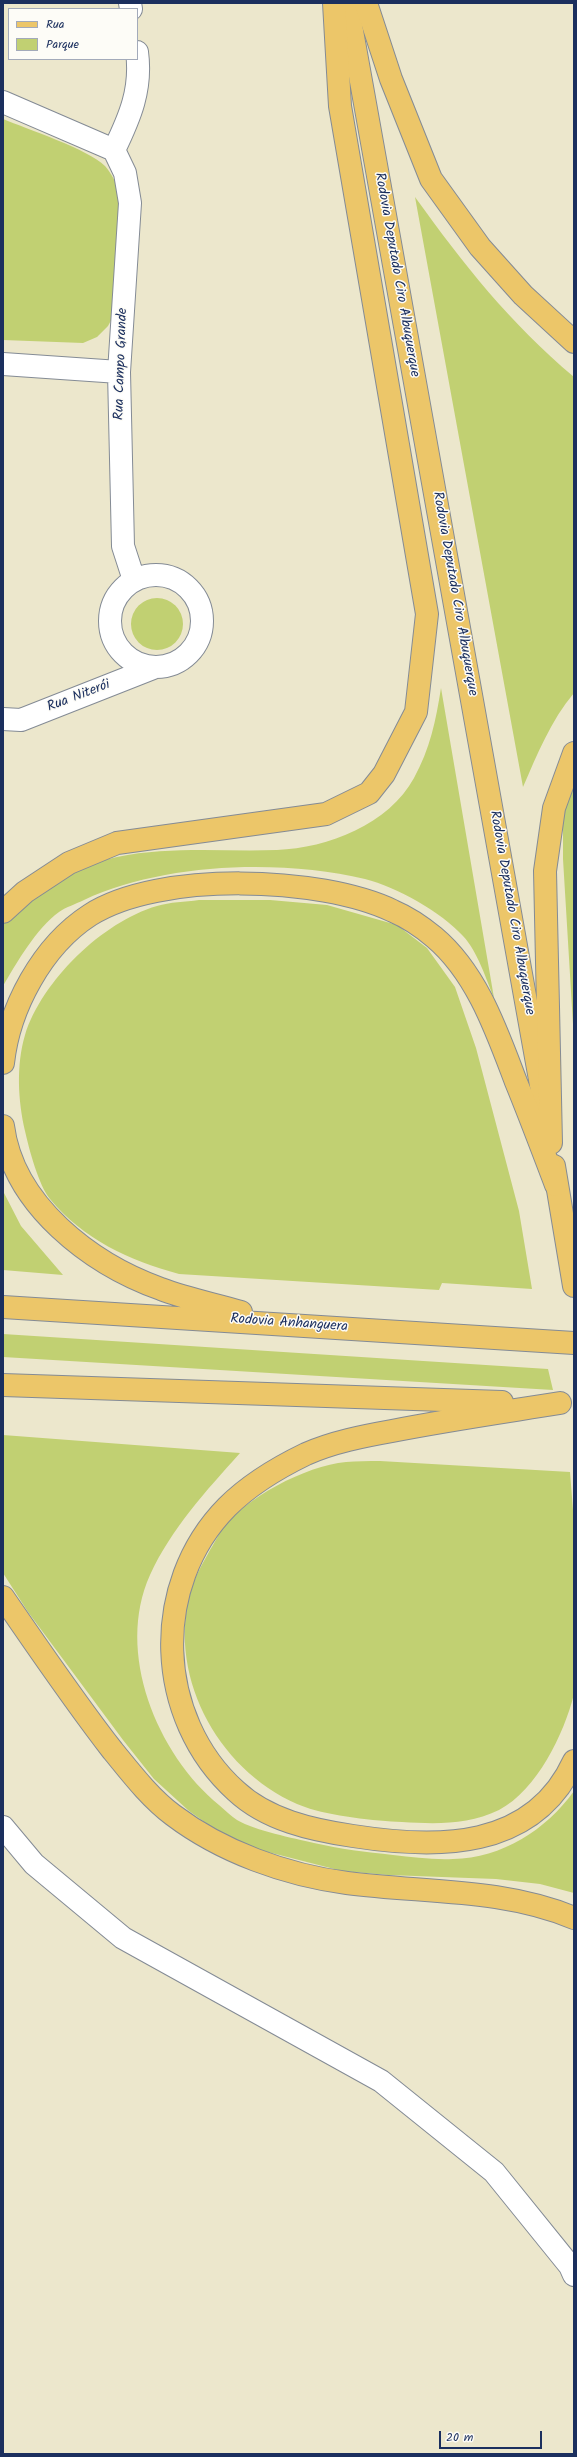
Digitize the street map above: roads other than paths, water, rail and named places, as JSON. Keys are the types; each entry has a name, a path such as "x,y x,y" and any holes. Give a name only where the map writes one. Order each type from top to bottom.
{"main road":[{"path":"3,912 24,892 69,863 117,843 326,814 369,793 384,774 416,712 427,614 340,106 334,3"},
{"name":"Rodovia Deputado Ciro Albuquerque","path":"347,3 477,720 551,1143 556,1185"},
{"path":"366,3 391,79 431,179 480,247 523,295 574,342"},
{"path":"551,1143 545,871 554,808 574,753"},
{"path":"3,1064 20,1002 32,978 69,931 90,915 109,905 135,895 169,888 204,884 285,886 347,896 392,910 413,922 435,938 464,972 495,1026 556,1185 574,1286"},
{"path":"3,1126 5,1139 24,1184 51,1220 79,1246 113,1267 161,1289 282,1324"},
{"name":"Rodovia Anhanguera","path":"3,1306 574,1343"},
{"path":"3,1385 567,1404"},
{"path":"567,1404 448,1419 342,1442 309,1453 270,1472 226,1508 194,1551 182,1578 175,1607 172,1662 177,1694 188,1725 202,1751 218,1774 238,1793 262,1809 289,1822 326,1832 420,1844 446,1844 474,1840 498,1833 526,1818 561,1784 574,1761"},
{"path":"3,1597 95,1727 132,1774 172,1814 220,1844 279,1869 346,1883 504,1898 548,1907 574,1918"}],"street":[{"path":"3,102 114,150 131,114 137,94 140,70 138,58"},
{"name":"Rua Campo Grande","path":"114,150 125,173 130,203 119,372 123,546 134,580"},
{"path":"3,364 119,372"},
{"path":"150,576 172,578 182,583 195,596 201,611 202,628 196,645 185,657 170,666 153,668 137,664 122,654 113,640 110,623 112,606 121,592 134,580 150,576"},
{"name":"Rua Niterói","path":"3,719 21,720 153,668"},
{"path":"3,1826 34,1864 123,1938 381,2081 494,2172 570,2266 574,2275"}]}
